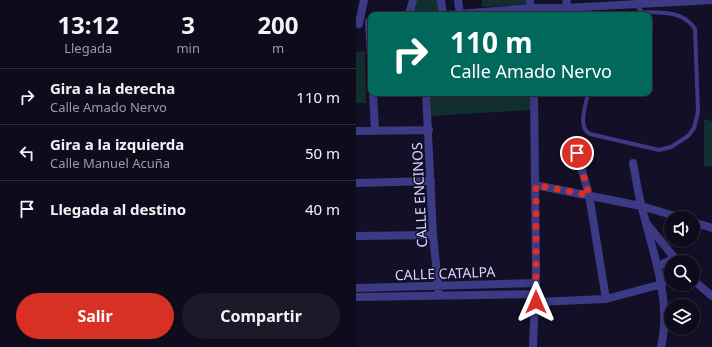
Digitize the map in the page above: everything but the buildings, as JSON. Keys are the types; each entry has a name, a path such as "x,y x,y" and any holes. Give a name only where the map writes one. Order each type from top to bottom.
{"street":[{"path":"364,0 357,24 368,22"},
{"path":"410,12 413,0"},
{"path":"441,0 443,12"},
{"path":"458,0 460,12"},
{"path":"483,12 566,4 635,4 707,0"},
{"path":"373,96 375,130"},
{"name":"CALLE ENCINOS","path":"426,96 433,235 439,295"},
{"path":"533,347 536,283 534,96"},
{"path":"356,131 429,130"},
{"path":"577,153 589,195 606,299"},
{"path":"633,163 641,206 662,284 665,313 664,335 661,347"},
{"path":"356,183 431,181"},
{"path":"536,185 641,206 664,213"},
{"path":"645,222 672,255"},
{"path":"700,224 712,228"},
{"path":"356,236 433,235"},
{"path":"657,267 664,264"},
{"name":"CALLE CATALPA","path":"356,288 536,283"},
{"name":"CALLE CATALPA","path":"356,297 439,295 606,299 662,284"},
{"path":"700,286 712,296"}],"lane":[{"path":"635,4 642,12"},
{"path":"588,96 583,125 590,134 659,150 679,143 694,128 698,112 695,29 680,16 669,13 652,12"}],"green space":[{"path":"416,0 439,0 440,12 413,12"},
{"path":"482,0 528,0 528,4 482,7"},
{"path":"365,51 366,103 356,103 356,52"},
{"path":"429,96 532,96 532,110 431,116"},
{"path":"704,119 712,121 712,167 704,166"}],"route":[{"path":"536,302 536,185 589,195 577,153"}]}
